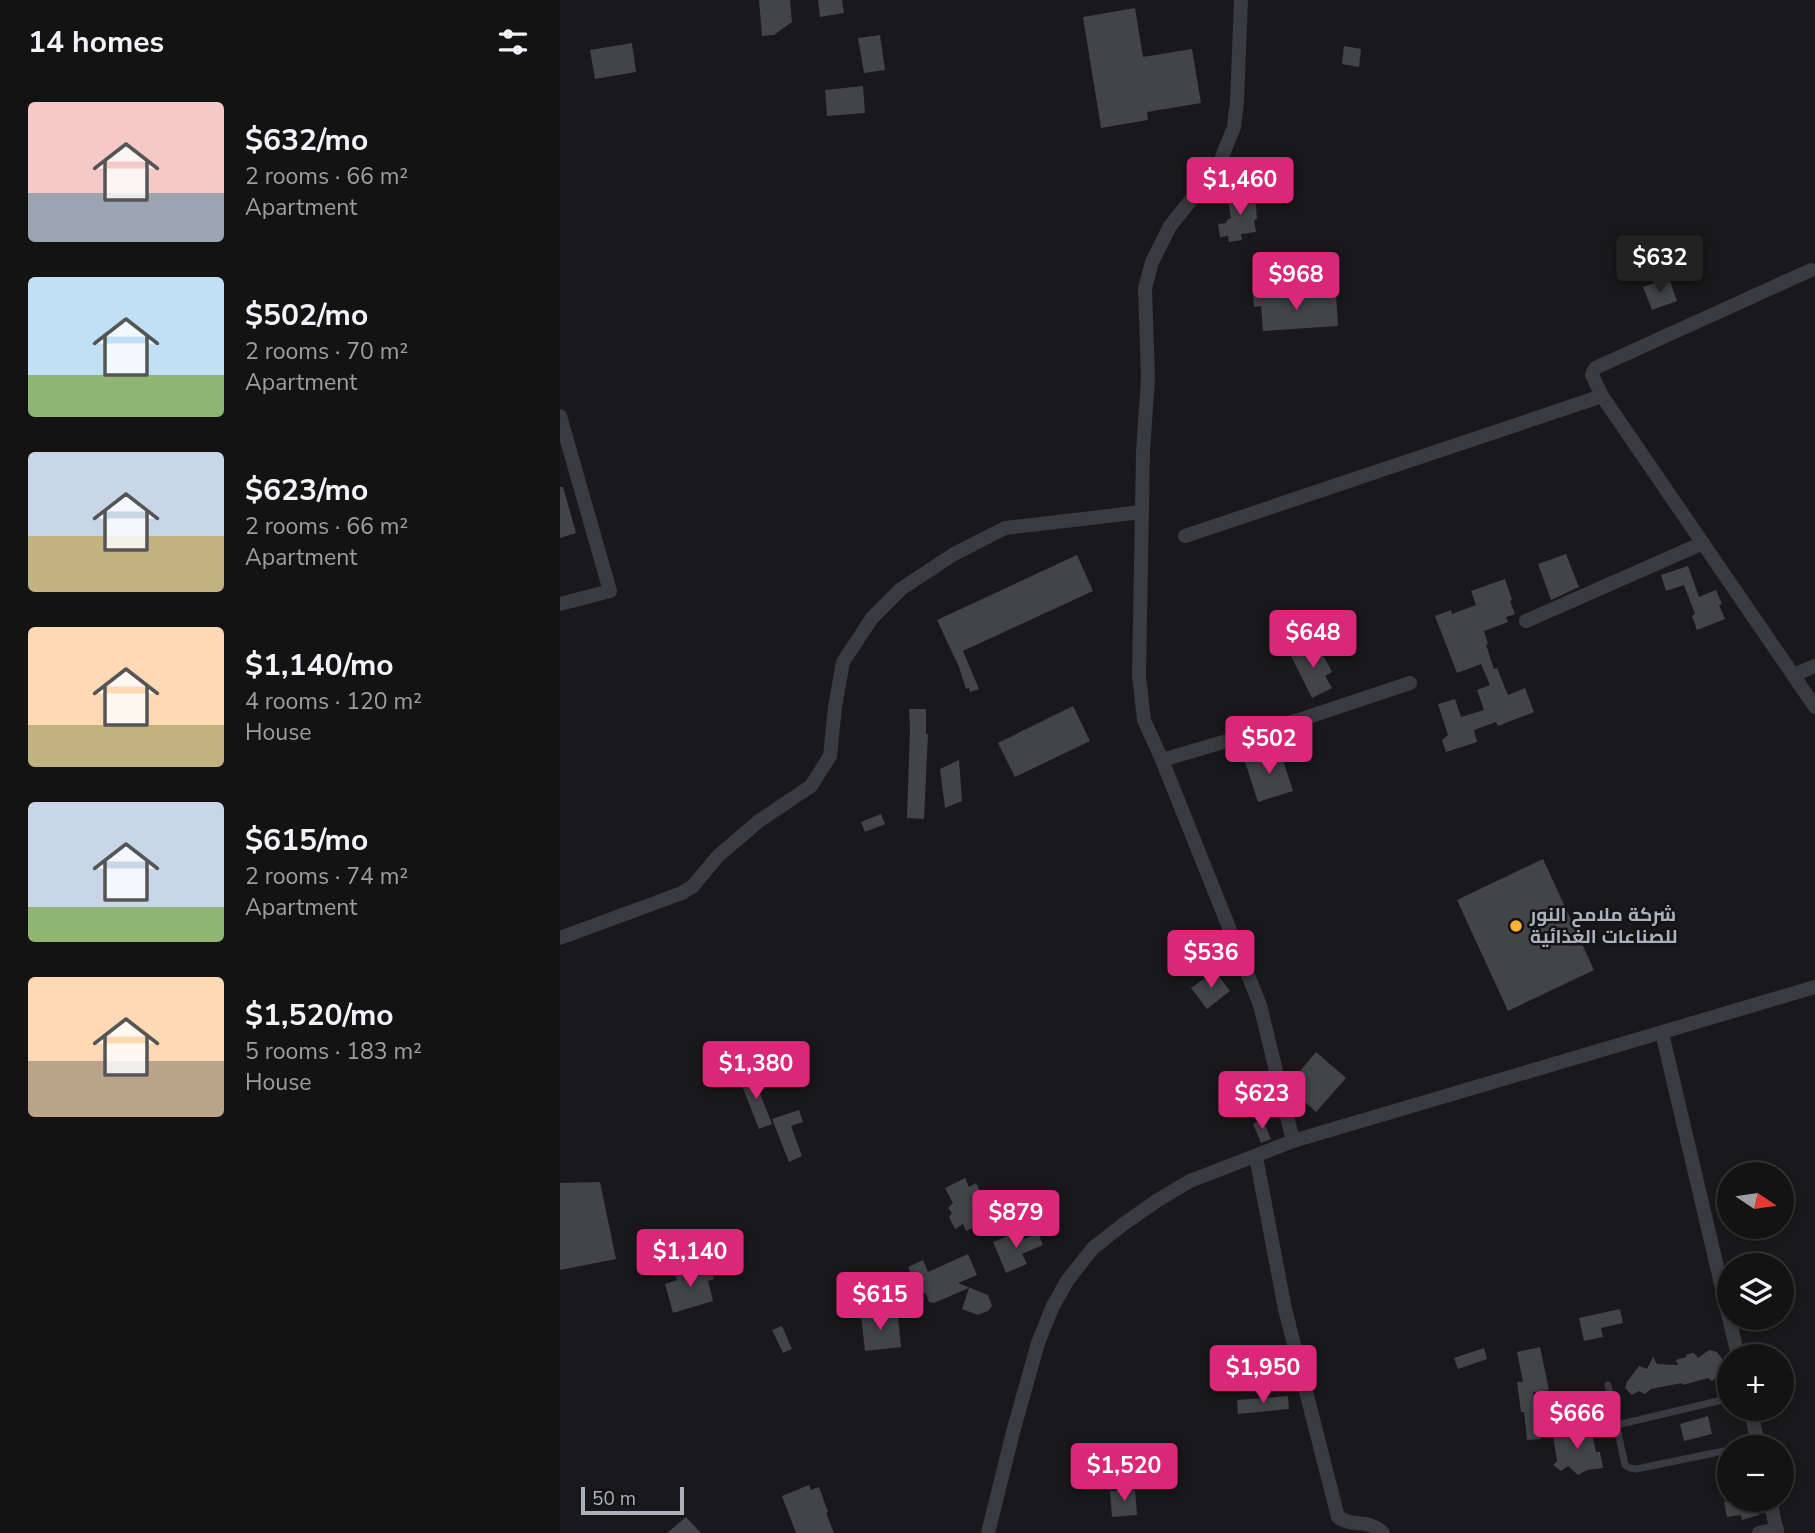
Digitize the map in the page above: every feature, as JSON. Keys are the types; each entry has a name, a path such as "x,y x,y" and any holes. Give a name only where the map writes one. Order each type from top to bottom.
{"street":[{"path":"1241,0 1234,127 1218,167 1170,226 1152,262 1145,288 1148,378 1143,451 1140,699 1143,720 1260,1004 1293,1141"},
{"path":"1811,270 1595,368 1592,375 1602,396 1815,707"},
{"path":"1185,536 1602,396"},
{"path":"560,416 610,591 560,604"},
{"path":"560,938 682,893 693,886 718,856 759,821 811,786 830,756 843,662 872,618 901,589 954,554 1005,528 1142,512"},
{"path":"1526,621 1703,543"},
{"path":"1793,675 1815,666"},
{"path":"1162,761 1410,683"},
{"path":"988,1533 1038,1343 1052,1308 1067,1281 1093,1248 1158,1200 1190,1181 1293,1141 1815,988"},
{"path":"1662,1033 1735,1344"},
{"path":"1256,1157 1285,1309 1338,1517 1343,1521 1374,1525 1382,1533"},
{"path":"1759,1533 1777,1531 1773,1512"}],"lane":[{"path":"1608,1385 1625,1465 1636,1469 1717,1452"},
{"path":"1617,1425 1717,1401"}],"building":[{"path":"759,0 790,0 792,22 774,35 762,36"},
{"path":"818,0 842,0 844,13 820,17"},
{"path":"1135,8 1143,57 1192,49 1201,103 1147,112 1148,120 1101,128 1083,17"},
{"path":"880,35 885,70 864,73 858,38"},
{"path":"632,43 636,72 595,79 590,50"},
{"path":"1344,46 1361,49 1359,67 1342,64"},
{"path":"863,86 865,113 827,116 825,90"},
{"path":"1234,165 1235,172 1256,177 1220,183 1229,166"},
{"path":"1253,188 1256,232 1241,234 1242,240 1229,242 1228,236 1220,237 1218,224 1226,223 1231,218 1228,201"},
{"path":"1660,281 1661,284 1670,281 1677,301 1652,310 1643,287"},
{"path":"1272,291 1273,298 1336,295 1338,326 1263,331 1261,306 1254,307 1253,292"},
{"path":"560,487 563,487 576,533 560,538"},
{"path":"1566,554 1579,587 1551,600 1538,564"},
{"path":"1077,555 1093,591 963,651 979,689 970,692 969,688 966,689 937,620"},
{"path":"1688,566 1699,597 1716,590 1725,619 1697,630 1692,616 1695,614 1684,585 1666,591 1661,575"},
{"path":"1505,579 1515,614 1506,617 1508,622 1484,631 1488,644 1486,645 1494,669 1497,668 1508,695 1525,688 1534,712 1498,726 1496,722 1474,730 1477,742 1446,752 1442,740 1448,735 1438,704 1455,699 1461,717 1484,710 1477,690 1490,685 1481,664 1457,673 1435,616 1451,610 1452,614 1476,605 1471,591"},
{"path":"1317,643 1332,672 1325,676 1332,688 1312,698 1291,656"},
{"path":"1073,706 1090,741 1015,777 998,743"},
{"path":"909,709 926,709 928,734 924,819 907,818"},
{"path":"1280,751 1293,791 1258,802 1245,762"},
{"path":"959,760 962,801 945,808 940,769"},
{"path":"881,814 885,824 865,832 861,822"},
{"path":"1543,859 1594,970 1508,1011 1457,900"},
{"path":"1194,935 1201,950 1184,958 1177,943"},
{"path":"1215,971 1230,991 1207,1009 1191,988"},
{"path":"1316,1052 1346,1078 1316,1112 1290,1089 1289,1084"},
{"path":"752,1073 772,1124 759,1129 739,1078"},
{"path":"799,1110 803,1122 791,1126 802,1156 789,1162 772,1119"},
{"path":"1262,1119 1271,1139 1261,1143 1253,1124"},
{"path":"965,1178 969,1187 976,1183 991,1213 984,1216 987,1221 966,1231 963,1224 955,1229 949,1217 952,1213 948,1208 953,1203 945,1188"},
{"path":"600,1182 616,1259 560,1270 560,1183"},
{"path":"1020,1231 1024,1239 1038,1233 1043,1245 1022,1254 1027,1264 1006,1273 993,1242"},
{"path":"968,1254 977,1275 958,1283 988,1295 992,1306 988,1311 978,1315 962,1309 969,1288 934,1303 929,1302 926,1294 918,1291 908,1267 923,1260 928,1272"},
{"path":"709,1264 714,1279 708,1281 713,1301 673,1313 665,1284 677,1280 675,1274"},
{"path":"1620,1309 1623,1323 1601,1328 1603,1337 1584,1341 1579,1318"},
{"path":"886,1312 886,1318 898,1317 901,1347 865,1351 861,1315"},
{"path":"782,1326 792,1349 783,1353 772,1330"},
{"path":"1540,1347 1549,1390 1533,1392 1541,1439 1527,1440 1517,1382 1523,1382 1517,1352"},
{"path":"1484,1348 1487,1359 1458,1369 1454,1358"},
{"path":"1709,1350 1717,1352 1717,1377 1712,1381 1708,1378 1683,1385 1682,1383 1651,1389 1645,1394 1639,1391 1632,1395 1625,1388 1639,1366 1647,1369 1653,1357 1657,1364 1678,1365 1676,1360 1686,1357 1687,1354 1694,1353 1698,1358"},
{"path":"1288,1396 1289,1409 1238,1414 1237,1400"},
{"path":"1708,1416 1712,1434 1684,1441 1680,1424"},
{"path":"1590,1425 1603,1468 1587,1470 1578,1475 1568,1466 1561,1471 1553,1465 1557,1461 1553,1436 1575,1430 1574,1427"},
{"path":"809,1485 811,1490 819,1487 834,1533 796,1533 782,1496"},
{"path":"1135,1489 1137,1515 1112,1517 1110,1491"},
{"path":"1726,1512 1758,1512 1759,1515 1742,1520 1741,1515 1727,1517"},
{"path":"686,1517 701,1533 667,1533"}],"place":[{"name":"شركة ملامح النور للصناعات الغذائية","path":"1516,926"}]}
